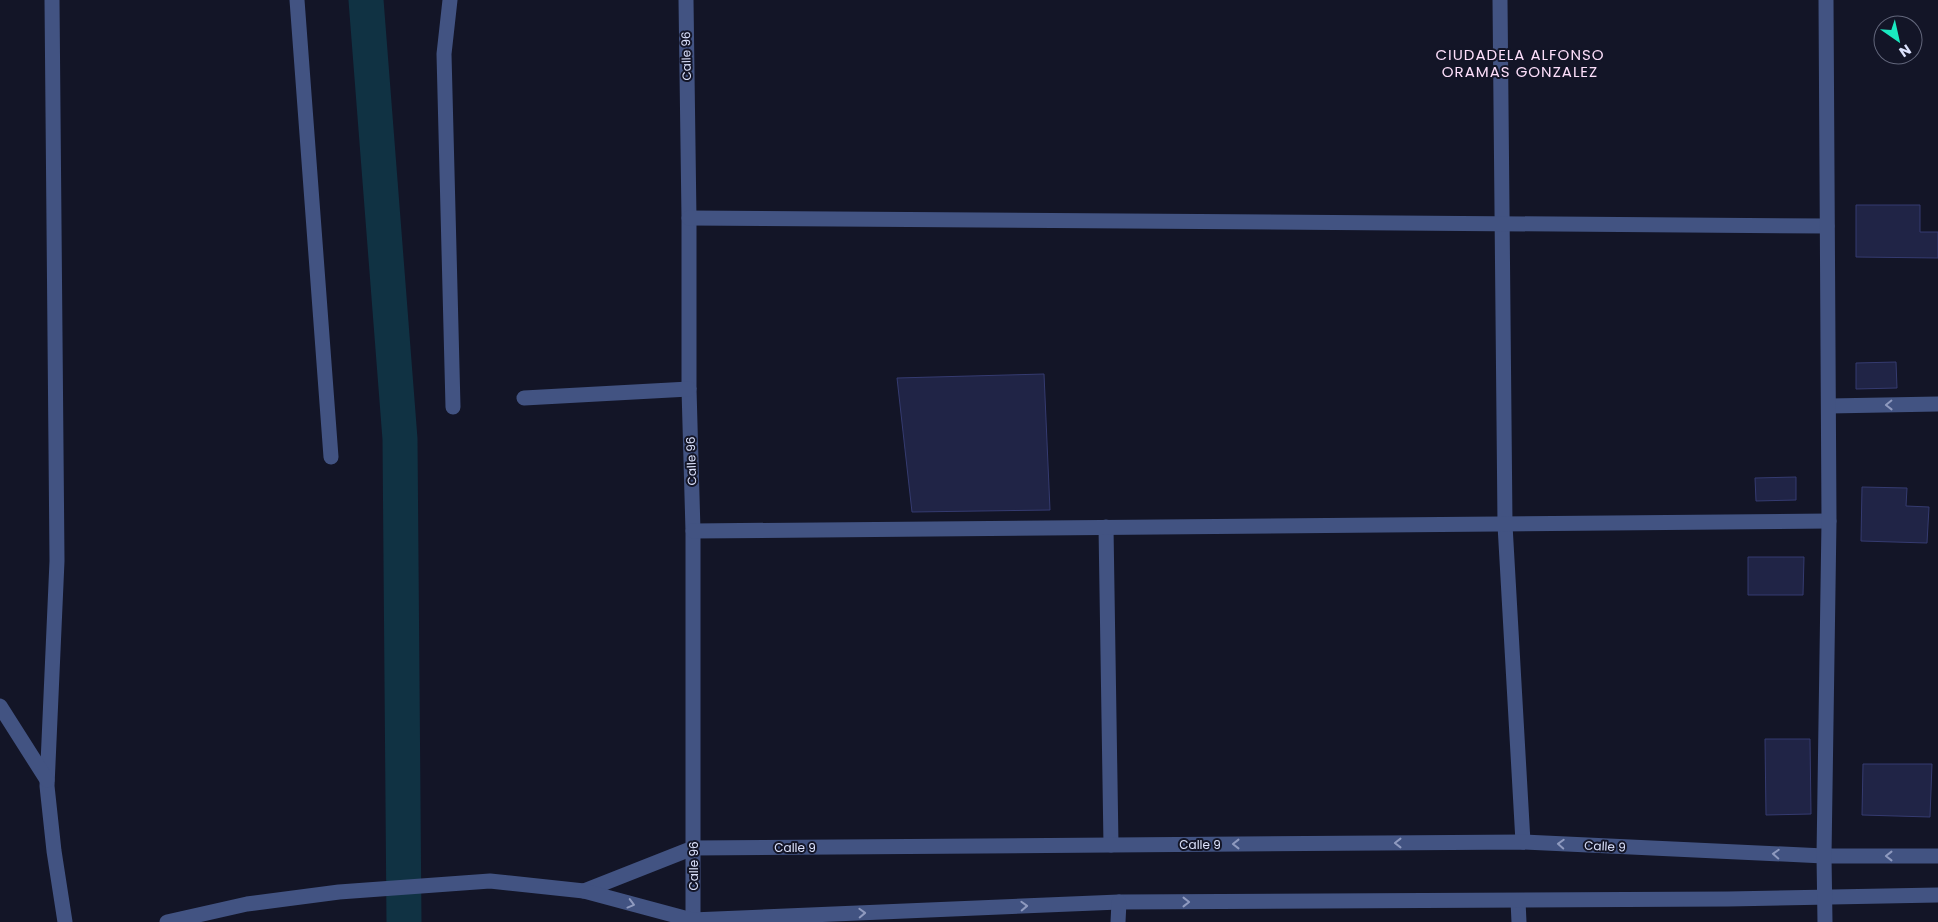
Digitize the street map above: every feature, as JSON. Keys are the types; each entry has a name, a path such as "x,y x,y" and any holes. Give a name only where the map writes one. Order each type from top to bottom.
{"street":[{"path":"52,0 57,561 47,780 54,851 65,922"},
{"path":"297,0 330,457"},
{"path":"450,0 444,54 453,407"},
{"name":"Calle 96","path":"686,0 689,389 693,531 692,921"},
{"path":"1500,0 1505,525 1523,842"},
{"path":"1825,922 1828,521 1826,0"},
{"path":"689,218 1827,226"},
{"path":"524,398 689,389"},
{"path":"1828,406 1938,404"},
{"path":"693,531 1828,521"},
{"path":"1106,527 1112,845"},
{"path":"0,706 47,780"},
{"name":"Calle 9","path":"584,891 693,848 1523,842 1824,856 1938,856"},
{"name":"Calle 9","path":"168,922 247,904 339,892 490,881 584,891 692,921 1118,902 1518,900 1938,894"},
{"path":"1518,900 1519,922"},
{"path":"1118,902 1118,922"}],"building":[{"path":"1856,205 1920,205 1920,232 1938,232 1938,258 1856,257"},
{"path":"1896,362 1897,388 1856,389 1856,363"},
{"path":"1044,374 1050,510 912,512 897,378"},
{"path":"1796,477 1796,500 1756,501 1755,478"},
{"path":"1862,487 1907,488 1906,506 1929,507 1927,543 1861,541"},
{"path":"1748,557 1804,557 1803,595 1748,595"},
{"path":"1765,739 1810,739 1811,814 1766,815"},
{"path":"1863,764 1932,764 1930,817 1862,815"}],"waterway":[{"path":"366,0 400,439 404,922"}],"district":[{"name":"CIUDADELA ALFONSO ORAMAS GONZALEZ","path":"1520,62"}]}
